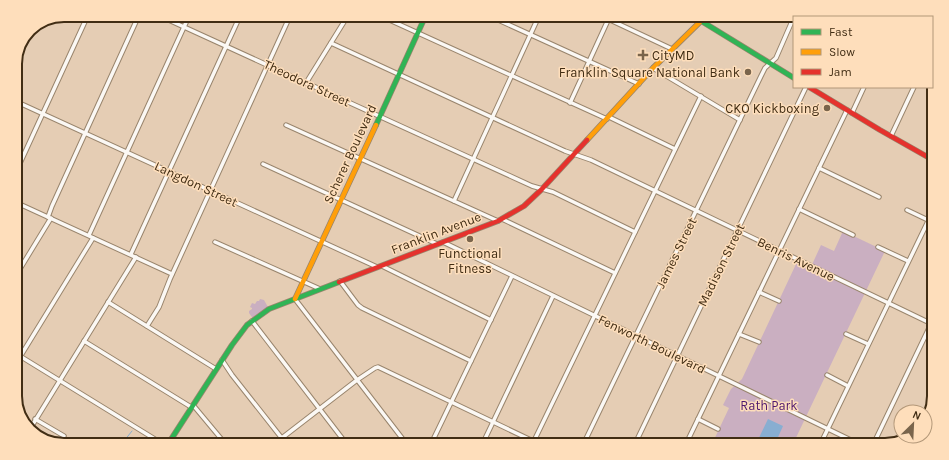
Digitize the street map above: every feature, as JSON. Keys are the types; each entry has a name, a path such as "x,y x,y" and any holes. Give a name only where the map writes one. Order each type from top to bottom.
{"main road":[{"name":"Scherer Boulevard","path":"295,299 423,22"},
{"name":"Franklin Avenue","path":"172,438 241,332 252,321 269,310 284,303 500,220 524,206 575,154 697,22"},
{"path":"705,22 793,77"},
{"path":"812,88 927,156"}],"street":[{"path":"22,159 85,22"},
{"path":"22,265 50,218 52,206 136,22"},
{"name":"Theodora Street","path":"173,22 532,186 553,192 635,232"},
{"path":"89,235 187,22"},
{"path":"131,254 237,22"},
{"path":"146,326 159,307 172,274 287,22"},
{"path":"306,83 344,22"},
{"path":"394,22 570,103 608,118 675,149"},
{"path":"503,22 639,84"},
{"path":"454,201 536,22"},
{"path":"570,103 606,22"},
{"path":"616,22 672,49"},
{"name":"James Street","path":"586,438 761,76 765,68 776,58 792,22"},
{"name":"Benris Avenue","path":"330,43 565,151 591,160 927,322"},
{"path":"653,68 740,120"},
{"name":"Madison Street","path":"638,438 738,230 809,88"},
{"path":"689,438 819,168 863,88"},
{"path":"891,136 914,88"},
{"path":"536,438 701,96"},
{"name":"Langdon Street","path":"22,104 322,242 380,266 491,320"},
{"path":"286,125 615,273"},
{"path":"263,164 438,244"},
{"path":"819,168 879,197"},
{"path":"22,205 172,274"},
{"path":"799,209 853,235"},
{"path":"907,210 927,220"},
{"path":"824,438 927,222"},
{"path":"22,353 93,238"},
{"path":"215,242 320,290"},
{"name":"Fenworth Boulevard","path":"443,242 847,438"},
{"path":"878,247 908,261"},
{"path":"32,424 136,257"},
{"path":"434,438 512,276"},
{"path":"340,282 362,308 471,361"},
{"path":"759,292 779,301"},
{"path":"485,438 553,296"},
{"path":"295,299 402,438"},
{"path":"108,302 216,369"},
{"path":"252,321 342,438"},
{"path":"876,438 927,330"},
{"path":"739,334 759,342"},
{"path":"846,334 868,344"},
{"path":"84,341 192,406 220,438"},
{"path":"22,357 153,438"},
{"path":"222,360 281,438"},
{"path":"285,438 357,380 378,367 524,438"},
{"path":"827,375 848,386"},
{"path":"35,419 64,436"},
{"path":"698,419 718,429"}],"green space":[{"name":"Rath Park","path":"843,231 885,251 796,438 715,438 729,408 723,405 731,389 742,379 797,262 810,269 821,245 834,251"},
{"path":"260,299 264,300 269,309 254,320 249,313 252,309 250,307 252,303 255,304"}],"water":[{"path":"768,419 783,426 778,438 759,438"}],"waterway":[{"path":"126,438 132,431"}],"traffic: fast":[{"path":"376,125 423,22"},
{"path":"703,22 793,77"},
{"path":"172,438 232,345 247,325 269,309 339,282"}],"traffic: slow":[{"path":"587,140 653,68 700,22"},
{"path":"295,299 376,125"}],"traffic: jam":[{"path":"811,88 927,157"},
{"path":"339,282 498,221 524,206 542,189 587,140"}],"place":[{"name":"CityMD","path":"643,55"},
{"name":"Franklin Square National Bank","path":"748,72"},
{"name":"CKO Kickboxing","path":"827,108"},
{"name":"Functional Fitness","path":"470,239"}]}
